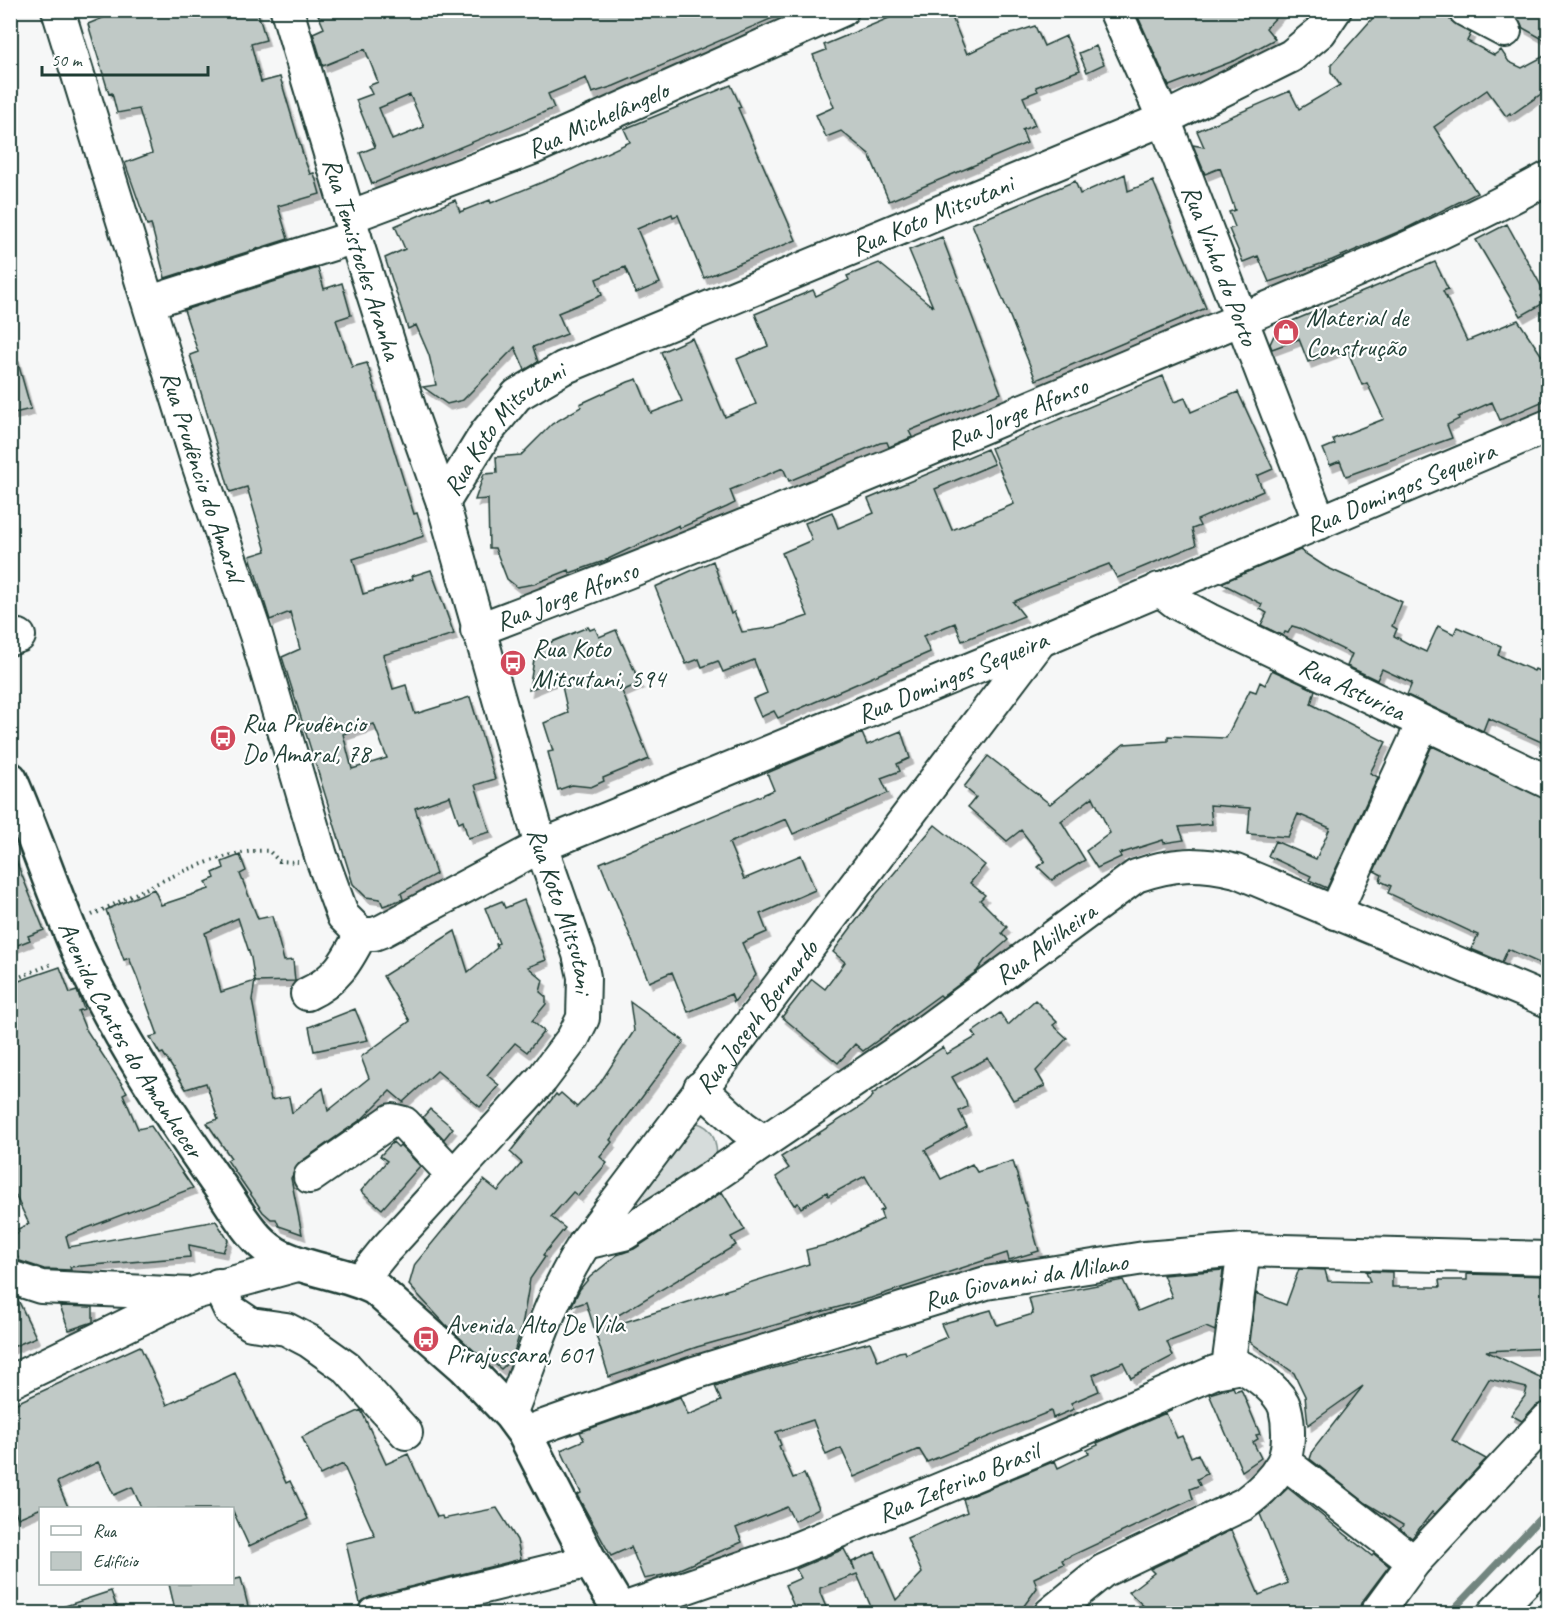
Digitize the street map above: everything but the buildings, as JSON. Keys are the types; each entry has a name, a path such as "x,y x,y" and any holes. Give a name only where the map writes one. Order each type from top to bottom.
{"main road":[{"name":"Avenida Cantos do Amanhecer","path":"10,779 75,939 122,1039 230,1200 262,1243 276,1254 301,1264 360,1281 395,1304 465,1367 517,1424 590,1561 621,1612"}],"street":[{"name":"Rua Prudêncio do Amaral","path":"58,10 150,302 197,461 256,635 321,855 343,916 361,934"},
{"name":"Rua Temistocles Aranha","path":"287,10 352,227 411,413 443,503"},
{"name":"Rua Michelângelo","path":"150,302 352,227 842,10"},
{"name":"Rua Vinho do Porto","path":"1115,10 1164,119 1320,523"},
{"name":"Rua Koto Mitsutani","path":"360,1281 453,1175 542,1079 573,1038 583,1018 584,977 579,954 541,846 477,630 443,503 486,433 518,395 563,368 1164,119 1291,56 1320,32 1335,10"},
{"path":"1465,10 1505,31"},
{"name":"Rua Jorge Afonso","path":"477,630 850,484 1372,265 1464,224 1548,178"},
{"name":"Rua Domingos Sequeira","path":"361,934 374,934 382,931 541,846 1041,640 1548,426"},
{"name":"Rua Asturica","path":"1159,589 1177,603 1209,620 1548,782"},
{"name":"Rua Joseph Bernardo","path":"517,1424 548,1310 566,1272 585,1243 1041,640"},
{"path":"1335,913 1423,723"},
{"name":"Rua Abilheira","path":"585,1243 624,1234 907,1044 1136,876 1162,867 1204,863 1236,871 1548,1001"},
{"path":"307,994 324,987 342,969 361,934"},
{"path":"700,1088 743,1127 763,1141"},
{"path":"310,1177 392,1120 404,1123 453,1175"},
{"path":"1050,1614 1103,1571 1244,1504 1259,1493 1284,1462 1287,1434 1285,1407 1248,1370 1228,1367 1244,1250"},
{"name":"Rua Giovanni da Milano","path":"517,1424 691,1374 986,1283 1144,1258 1244,1250 1548,1258"},
{"path":"10,1382 204,1290 301,1264"},
{"path":"14,1272 41,1287 204,1290 251,1324 286,1329 309,1341 347,1368 406,1433"},
{"name":"Rua Zeferino Brasil","path":"621,1612 790,1551 1228,1367"},
{"path":"1376,1614 1414,1562 1548,1419"},
{"path":"1284,1462 1414,1562"},
{"path":"1493,1614 1548,1558"},
{"path":"374,1614 590,1561"}],"path":[{"path":"10,981 184,873 239,853 269,851 279,861 291,864 321,855"}],"shaded area":[{"path":"686,1120 701,1124 710,1131 715,1142 717,1157 610,1233"}],"waterway":[{"path":"1449,1614 1548,1510"}],"place":[{"name":"Material de Construção","path":"1286,332"},
{"name":"Rua Koto Mitsutani, 594","path":"513,663"},
{"name":"Rua Prudêncio Do Amaral, 78","path":"223,738"},
{"name":"Avenida Alto De Vila Pirajussara, 601","path":"426,1339"}]}
